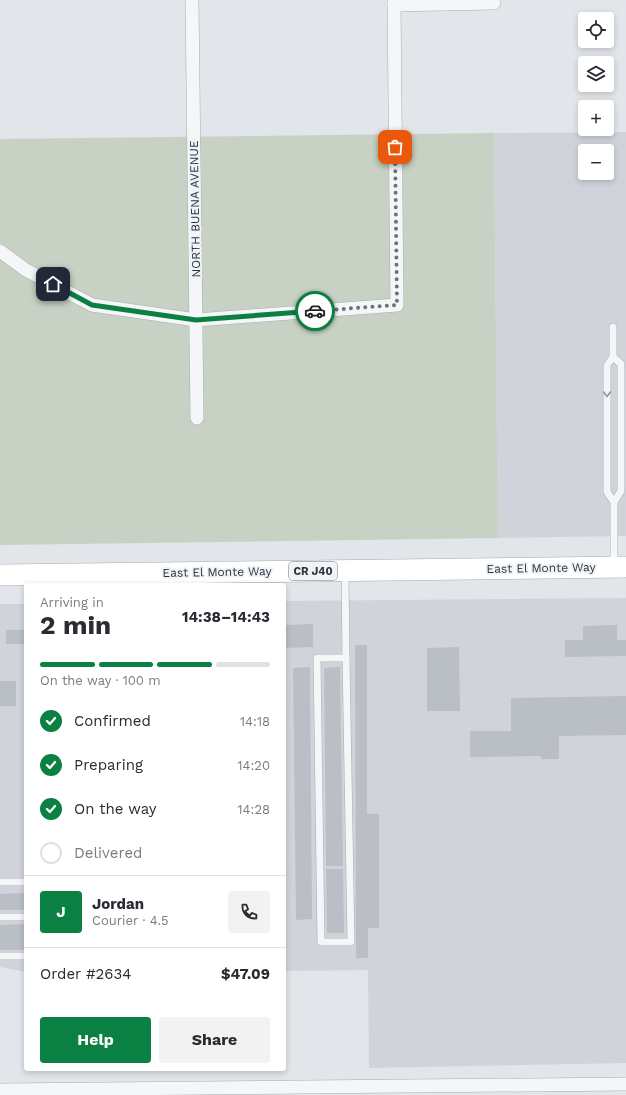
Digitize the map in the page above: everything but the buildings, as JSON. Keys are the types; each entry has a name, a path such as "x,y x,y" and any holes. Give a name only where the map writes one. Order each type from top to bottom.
{"main road":[{"name":"East El Monte Way","path":"0,576 110,577 226,575 345,570 620,567"}],"street":[{"name":"NORTH BUENA AVENUE","path":"192,0 197,418"},
{"path":"0,251 26,270 92,305 196,320 397,305 394,2 494,3"},
{"path":"0,1090 184,1092 626,1084"}],"lane":[{"path":"613,327 613,356 607,365 607,492 614,502 620,567"},
{"path":"613,356 621,364 621,491 614,502"},
{"path":"345,570 351,942 321,942 316,658 346,658"},
{"path":"0,882 24,882"},
{"path":"0,917 24,917"},
{"path":"0,956 24,956"}],"shaded area":[{"path":"578,132 578,136 614,136 614,132 626,132 626,536 498,538 494,133"},
{"path":"626,598 626,1063 369,1068 368,970 286,971 286,601"},
{"path":"0,604 24,604 24,972 0,967"}],"green space":[{"path":"494,133 498,538 0,545 0,139"}],"way so far":[{"path":"315,311 397,305 395,147"}],"route":[{"path":"53,284 92,305 196,320 315,311"}]}
